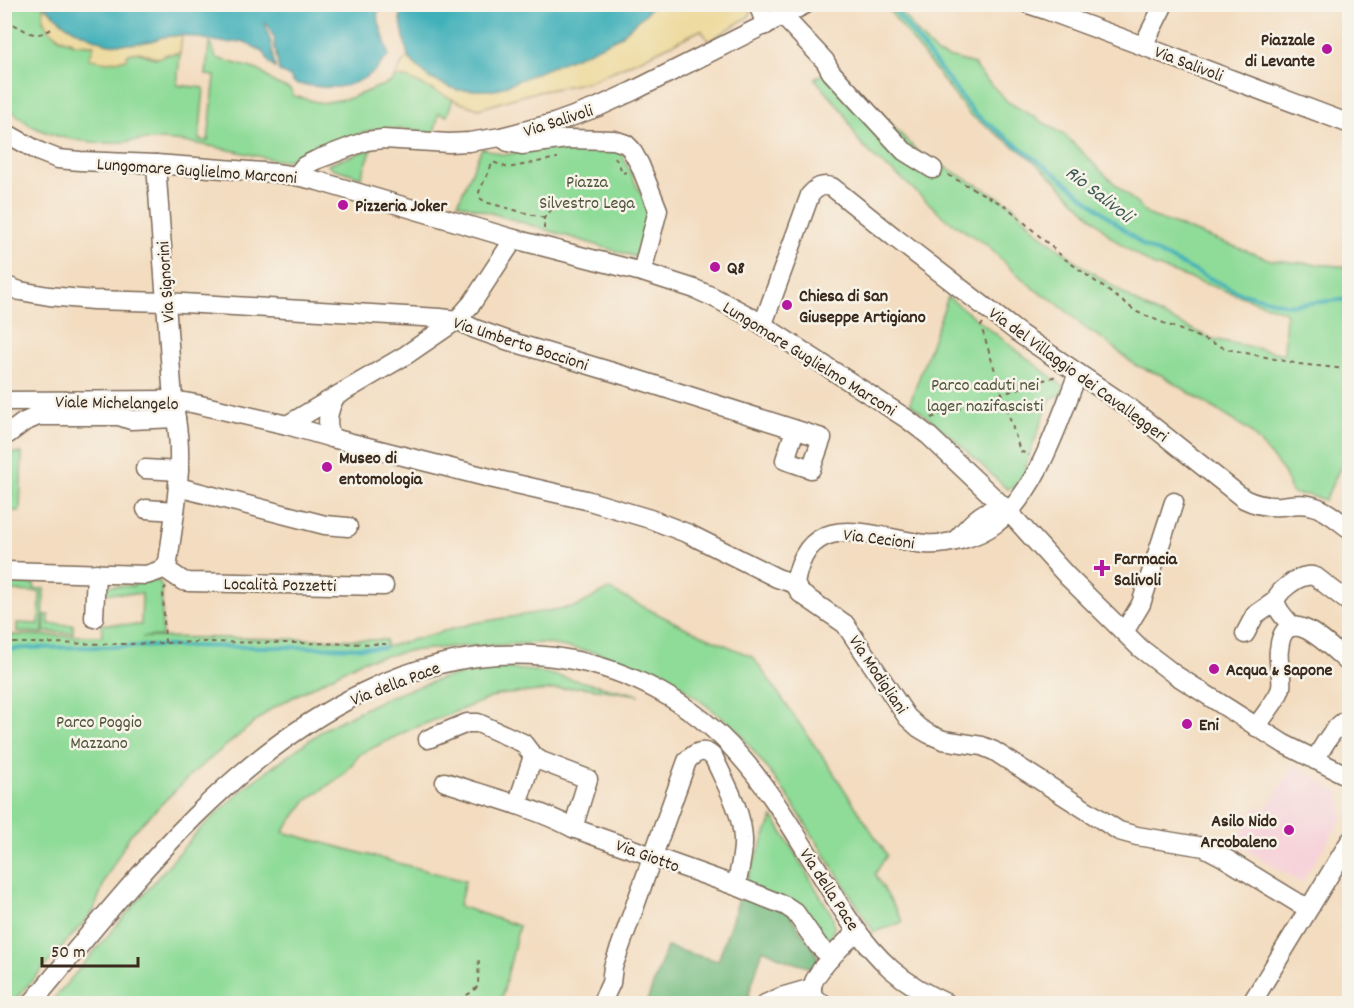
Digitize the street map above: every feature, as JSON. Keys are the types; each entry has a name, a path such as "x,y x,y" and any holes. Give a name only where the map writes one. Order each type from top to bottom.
{"street":[{"path":"759,4 766,25"},
{"name":"Via Salivoli","path":"296,176 304,166 316,160 366,141 402,139 449,143 469,142 501,137 555,123 633,91 806,4"},
{"name":"Via Salivoli","path":"1028,4 1350,124"},
{"path":"1143,46 1164,4"},
{"path":"783,16 904,151 939,171"},
{"name":"Lungomare Guglielmo Marconi","path":"4,132 58,159 275,173 318,181 514,238 642,272 713,297 763,324 929,436 1008,512 1067,576 1140,648 1174,674 1256,727 1350,777"},
{"path":"501,137 508,142 522,145 567,139 614,141 626,144 640,165 658,210 642,272"},
{"name":"Via Signorini","path":"156,165 174,409"},
{"name":"Via del Villaggio dei Cavalleggeri","path":"763,324 810,195 821,186 832,187 1020,334 1131,409 1244,499 1266,506 1294,504 1316,506 1350,529"},
{"path":"287,425 406,355 457,320 472,303 514,238"},
{"name":"Via Umberto Boccioni","path":"4,285 20,291 49,296 93,300 166,302 457,320 509,341 795,430"},
{"name":"Via Cecioni","path":"795,584 805,552 819,538 830,534 864,533 926,544 940,544 984,531 995,524 1020,499 1049,446 1072,369"},
{"path":"333,438 328,423 335,397"},
{"name":"Viale Michelangelo","path":"4,401 174,409 196,404 333,438"},
{"path":"4,435 38,416 119,416 131,420 174,409 179,434 178,479 168,562 170,573"},
{"name":"Via Modigliani","path":"333,438 586,500 650,519 689,534 785,582 795,584 801,593 845,624 907,717 919,728 943,740 982,746 994,751 1119,831 1204,847 1298,903 1310,907"},
{"path":"145,469 325,525 348,527"},
{"path":"972,523 979,501 976,480"},
{"path":"1124,632 1141,604 1174,502"},
{"path":"146,509 175,511"},
{"path":"956,541 972,523 989,511 1008,512"},
{"name":"Località Pozzetti","path":"4,572 146,575 158,572 170,573 189,582 384,586"},
{"path":"94,618 96,573"},
{"path":"1293,627 1277,608 1275,601 1276,596 1302,577 1310,575 1316,577 1350,603"},
{"path":"1245,634 1255,615 1275,601"},
{"path":"1256,727 1281,689 1279,645 1285,632 1298,626 1310,631 1350,664"},
{"name":"Via della Pace","path":"31,1004 192,818 265,754 328,710 385,682 420,669 461,659 522,654 579,661 609,669 664,694 693,712 717,732 761,782 857,931 877,955 915,986 948,1004"},
{"path":"1307,756 1342,721 1350,718"},
{"path":"428,739 467,723 478,723 523,743 533,756 541,761 588,779 573,828"},
{"path":"601,1004 611,983 613,967 687,761 697,751 705,751 714,758 742,826 744,840 736,886"},
{"path":"517,805 533,756"},
{"name":"Lungomare Guglielmo Marconi","path":"1307,756 1350,792"},
{"name":"Via Giotto","path":"445,782 517,805 573,828 786,906 795,912 818,945 831,958"},
{"path":"1251,1004 1350,842"},
{"path":"824,1004 813,996 813,981 857,931"},
{"path":"765,1004 812,988"}],"path":[{"path":"5,21 31,34 44,33 51,29"},
{"path":"4,54 8,42 5,21"},
{"path":"544,218 485,202 480,198 479,192 493,162 508,168 557,158 559,153"},
{"path":"939,171 1007,207 1065,259 1137,312 1227,349 1299,364 1350,368"},
{"path":"544,229 544,218 552,209"},
{"path":"989,310 981,327 1020,451 1041,461"},
{"path":"914,424 1056,377 1072,369"},
{"path":"165,643 163,590 175,581 170,573"},
{"path":"4,644 386,644"},
{"path":"451,1004 478,986 479,956"}],"shaded area":[{"name":"Asilo Nido Arcobaleno","path":"1294,764 1340,793 1343,817 1301,883 1235,843 1257,806 1265,810"}],"green space":[{"path":"4,5 43,5 43,21 59,38 74,44 94,45 90,58 127,55 135,52 160,58 180,53 177,85 204,88 199,140 208,141 215,76 206,75 209,43 216,58 258,70 275,83 290,89 294,96 321,103 350,98 391,82 395,77 407,78 453,99 447,116 439,113 434,133 400,129 371,130 287,160 276,160 187,142 146,140 111,143 70,139 30,125 5,105"},
{"path":"885,5 896,5 937,54 974,64 1008,102 1065,135 1149,215 1271,260 1349,267 1349,448 1325,500 1294,494 1288,487 1284,472 1249,430 1161,375 1135,365 1103,339 1085,328 1051,299 1037,291 987,245 946,219 900,177 877,160 858,140 844,113 815,79 824,73 848,80 918,152 1011,204 1039,233 1081,265 1144,307 1213,339 1284,354 1286,312 1152,265 1112,238 1029,157 969,114"},
{"name":"Piazza Silvestro Lega","path":"568,143 618,146 650,214 636,257 458,203 482,148 504,155"},
{"path":"372,149 361,177 328,165 331,163"},
{"name":"Parco caduti nei lager nazifascisti","path":"948,297 1064,387 1062,394 1050,399 1026,464 1027,472 1012,488 1007,489 953,438 910,403"},
{"path":"5,453 22,453 20,511 5,511 5,497 11,497 12,465 5,465"},
{"name":"Parco Poggio Mazzano","path":"138,581 159,581 162,587 162,636 142,637 386,640 386,647 474,623 578,606 608,589 684,627 753,657 831,769 887,855 875,874 903,922 874,932 787,795 737,729 676,682 598,653 543,643 453,647 409,651 361,661 271,709 194,772 130,835 106,878 93,912 12,1003 5,1003 4,635 102,636 102,624 141,625 142,594 102,593 103,586 133,586"},
{"path":"5,584 34,584 34,589 44,589 43,633 17,632 17,623 39,624 40,592 5,591"},
{"path":"45,615 49,615 49,624 73,625 73,633 44,632"},
{"path":"496,668 536,671 640,695 582,687 498,695 409,730 360,754 344,774 306,801 283,832 465,881 459,906 519,926 501,1002 506,1003 50,1003 197,832 248,785 326,728 386,698 443,678"},
{"path":"773,817 833,917 834,928 829,942 819,932 746,881"},
{"path":"741,893 787,911 816,953 819,964 812,968 788,961 763,949 746,1003 646,1004 667,947 718,961"}],"sand":[{"path":"653,5 756,5 748,17 709,41 701,30 588,82 528,94 479,109 407,78 395,77 408,57 429,78 457,90 495,90 619,37"},
{"path":"44,6 69,27 90,35 152,41 162,37 182,35 180,53 157,58 140,52 131,53 127,55 127,59 107,62 89,59 94,45 74,44 60,38 43,20"}],"water":[{"path":"407,4 653,5 619,37 590,51 495,90 457,90 429,78 408,57 400,17"},
{"path":"43,5 381,5 377,15 389,56 372,73 345,86 297,84 279,71 275,40 266,22 275,68 265,54 243,41 227,43 182,35 132,44 108,44 65,24"}],"waterway":[{"name":"Rio Salivoli","path":"890,4 974,113 1061,178 1144,246 1238,292 1288,305 1350,299"},
{"path":"4,650 168,646 384,648"}],"place":[{"name":"Piazzale di Levante","path":"1327,49"},
{"name":"Pizzeria Joker","path":"343,205"},
{"name":"Q8","path":"715,267"},
{"name":"Chiesa di San Giuseppe Artigiano","path":"787,305"},
{"name":"Museo di entomologia","path":"327,467"},
{"name":"Farmacia Salivoli","path":"1102,568"},
{"name":"Acqua & Sapone","path":"1214,669"},
{"name":"Eni","path":"1187,724"},
{"name":"Asilo Nido Arcobaleno","path":"1289,830"}]}
